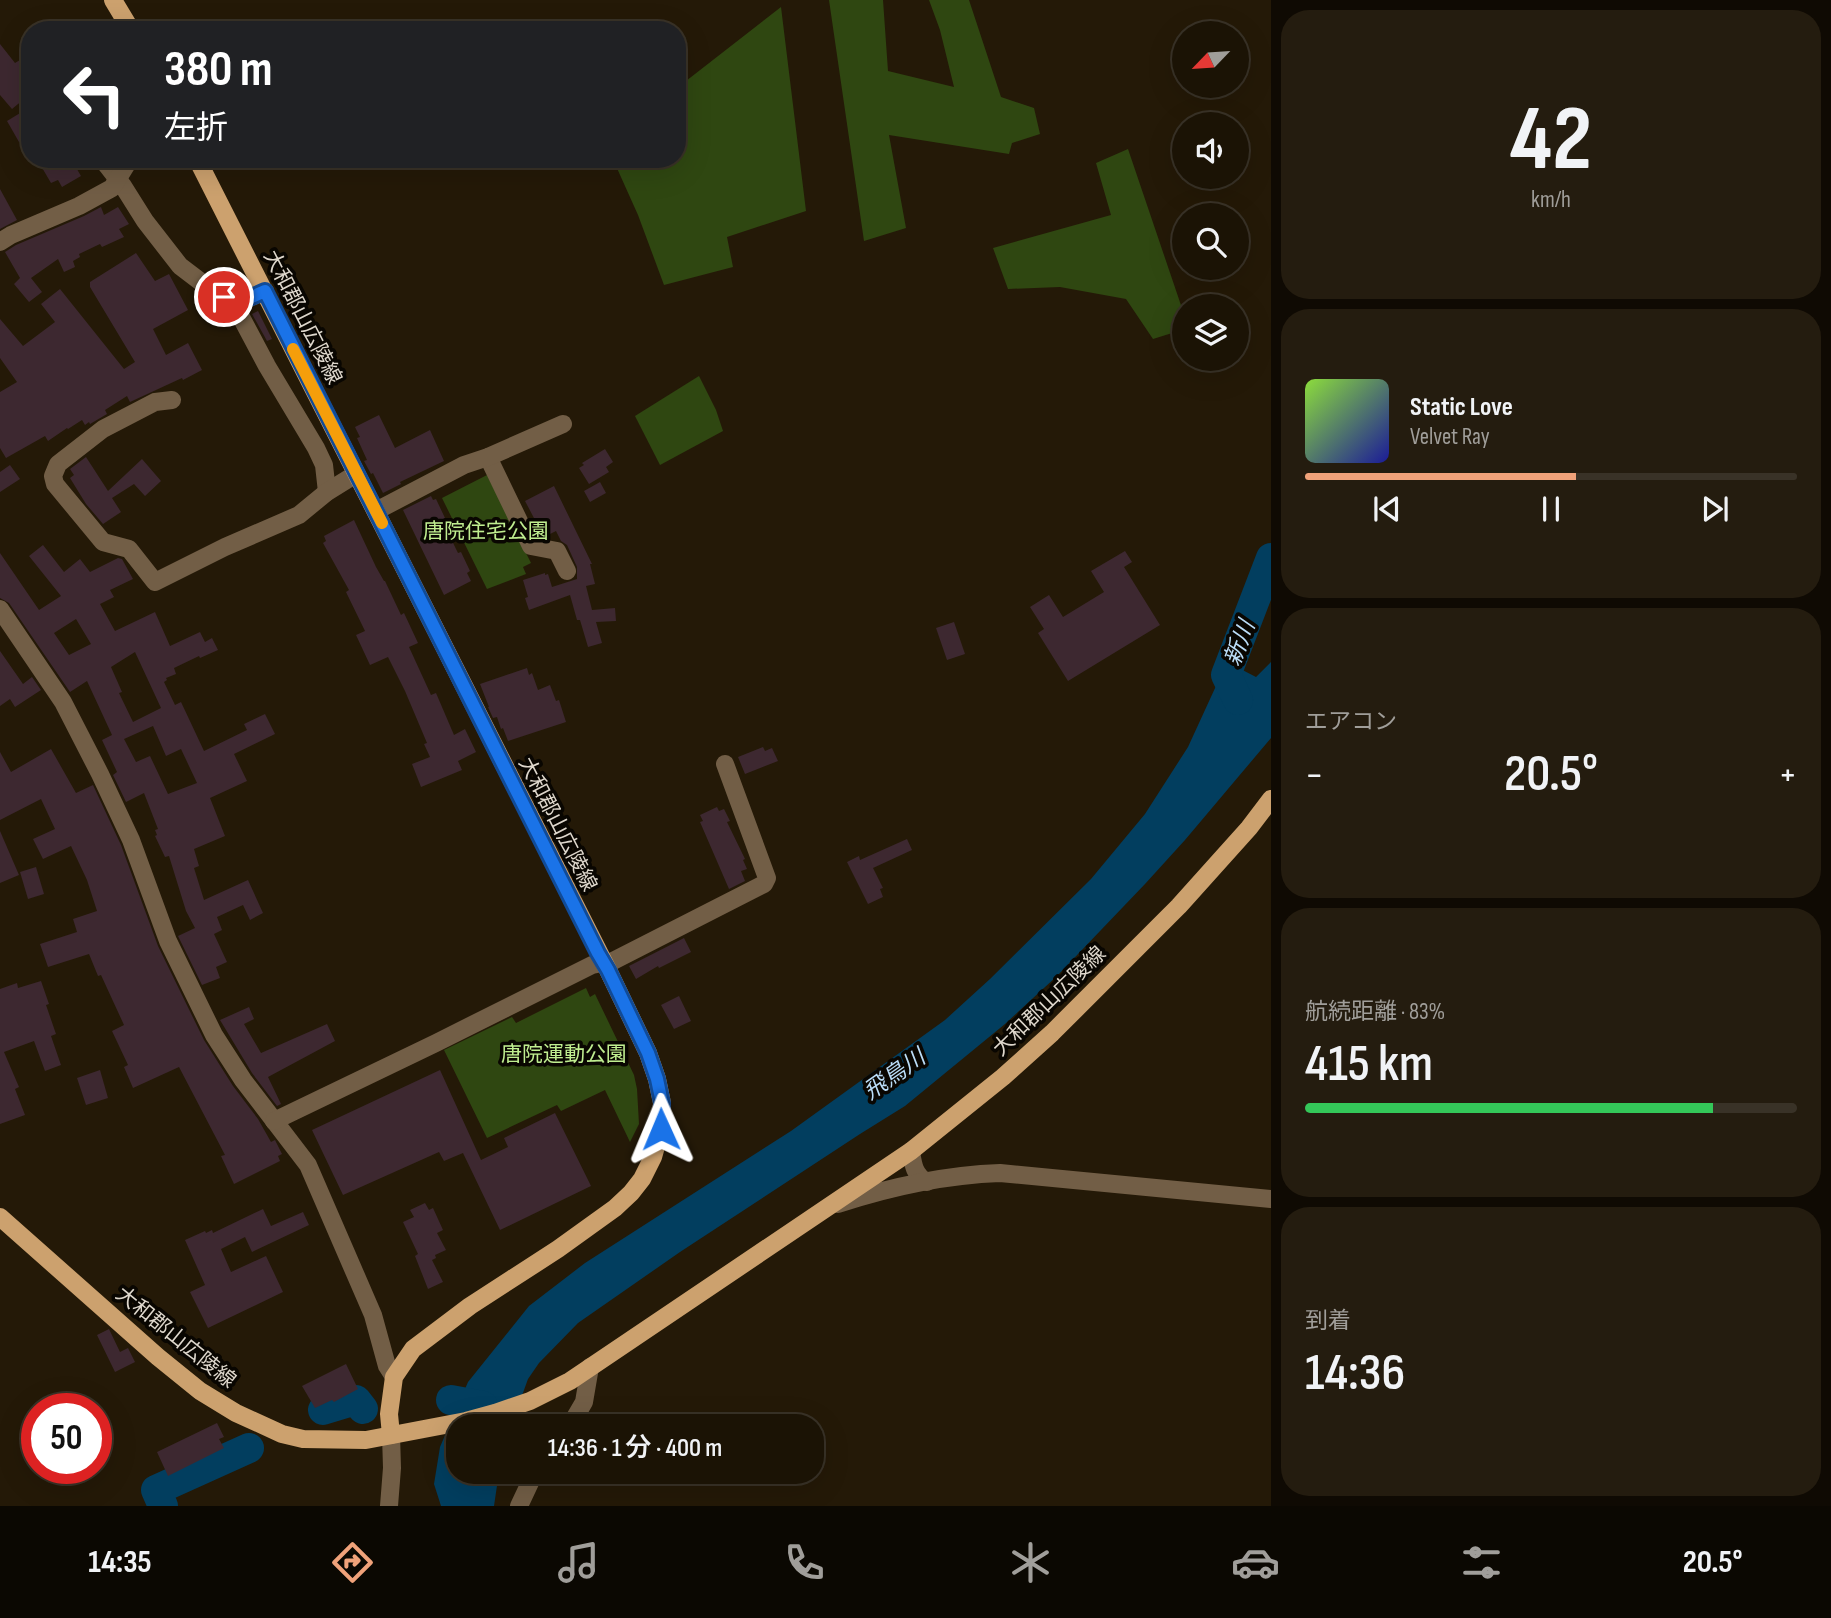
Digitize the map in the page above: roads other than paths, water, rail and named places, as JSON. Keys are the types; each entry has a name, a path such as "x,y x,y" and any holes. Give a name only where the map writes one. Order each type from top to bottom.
{"main road":[{"path":"113,0 126,21"},
{"name":"大和郡山広陵線","path":"202,168 648,1053 662,1103 661,1129 653,1157 632,1193 558,1249 470,1306 413,1349 394,1377 389,1414 391,1435"},
{"name":"大和郡山広陵線","path":"0,1217 200,1391 236,1413 282,1434 303,1439 366,1440 495,1413 530,1401 570,1381 911,1151 1003,1077 1052,1033 1179,906 1249,828 1271,799"}],"street":[{"path":"109,168 180,266 233,302 316,448 324,465 327,492"},
{"path":"0,242 113,188 125,168"},
{"path":"233,302 265,291"},
{"path":"172,400 155,402 103,429 58,464 53,476 55,484 103,542 130,549 155,582 225,547 299,515 327,492 356,474"},
{"path":"376,511 464,465 563,424"},
{"path":"488,457 531,546 557,551 567,571"},
{"path":"0,609 63,702 100,774 131,840 168,941 214,1035 243,1080 308,1165 373,1315 387,1366 394,1377"},
{"path":"274,1121 592,965 613,961 764,884 766,878 725,764"},
{"path":"911,1151 916,1171 927,1182"},
{"path":"831,1206 858,1197 927,1182 1000,1173 1271,1199"},
{"path":"577,1414 584,1402 590,1367"},
{"path":"389,1506 391,1435"},
{"path":"519,1506 529,1484"}],"water":[{"path":"1227,662 1256,677 1271,662 1271,738 1145,884 1057,976 1005,1024 905,1106 680,1252 578,1323 539,1363 528,1379 515,1414 454,1414 468,1382 529,1306 585,1263 791,1131 945,1020 1091,879 1145,814 1188,747"},
{"path":"446,1433 446,1484 497,1484 494,1506 441,1506 434,1484 440,1447"}],"waterway":[{"name":"新川","path":"1238,700 1226,675 1271,558"},
{"path":"323,1410 356,1400 363,1409"},
{"name":"飛鳥川","path":"451,1400 483,1406"},
{"path":"163,1506 156,1490 249,1448"}],"park label":[{"name":"唐院住宅公園","path":"486,531"},
{"name":"唐院運動公園","path":"564,1054"}]}
